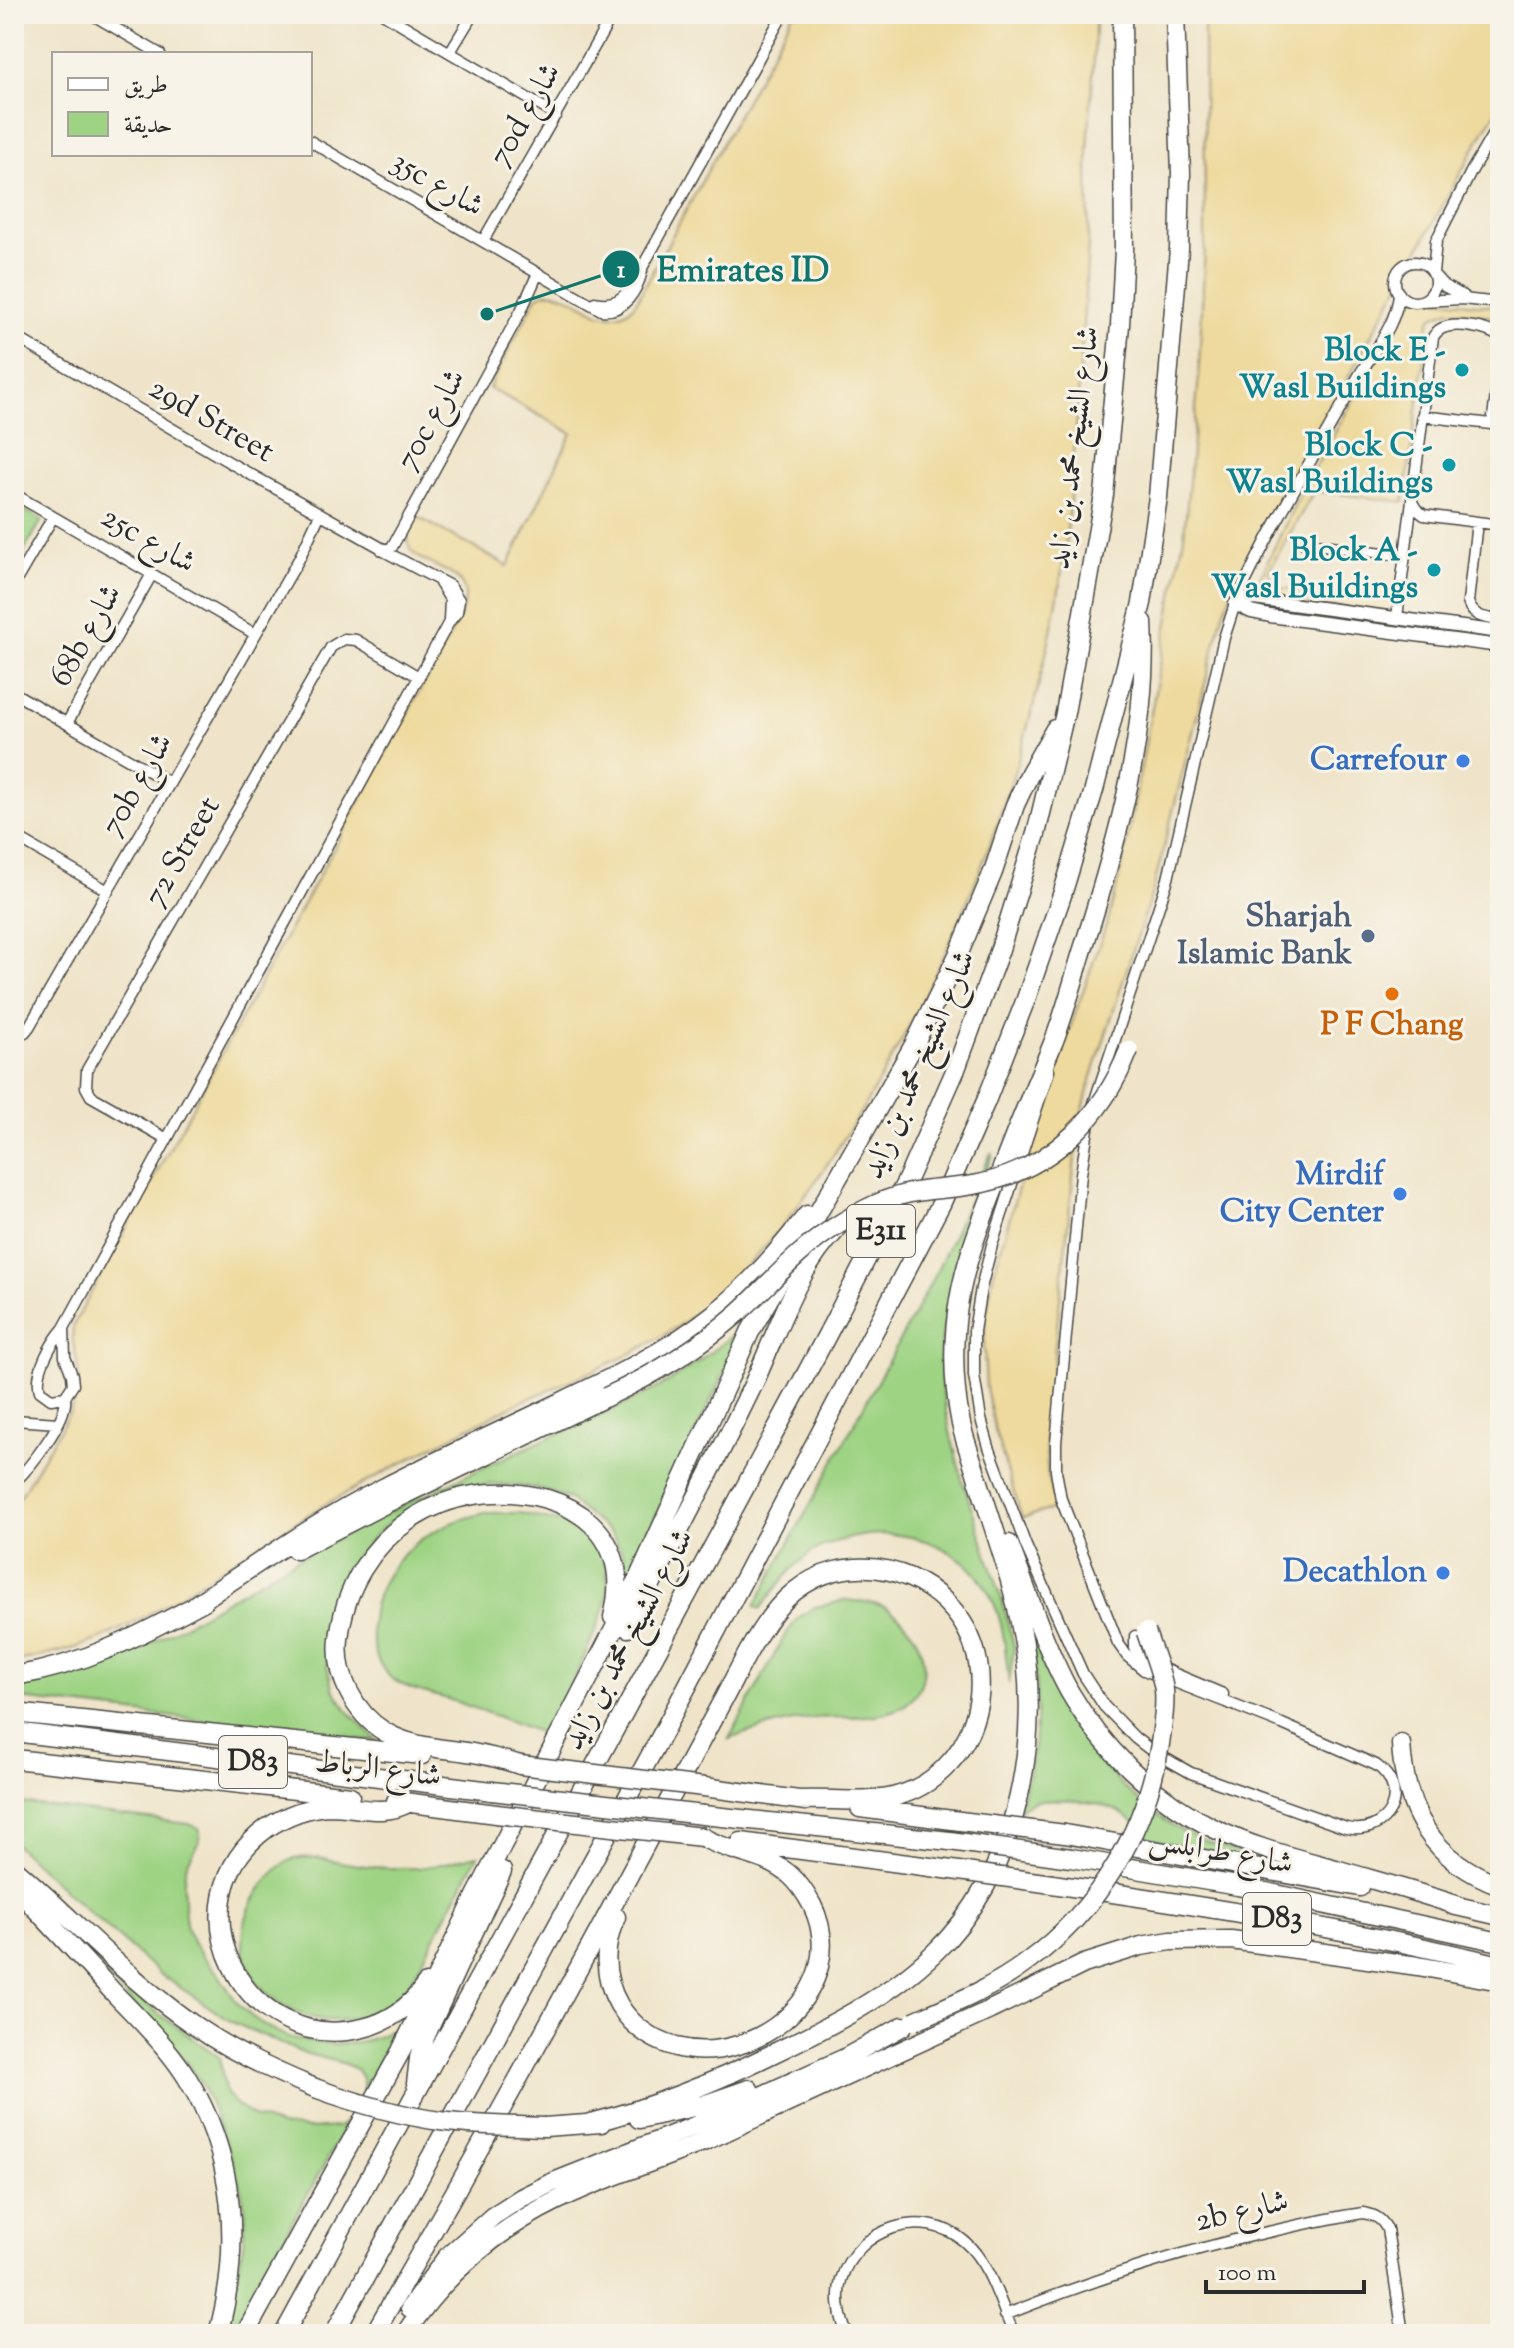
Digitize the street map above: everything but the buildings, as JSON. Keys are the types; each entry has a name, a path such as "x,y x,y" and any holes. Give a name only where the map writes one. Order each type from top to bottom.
{"highway":[{"name":"شارع الشيخ محمد بن زايد","path":"284,2334 827,1335 906,1182 956,1069 999,952 1036,834 1065,713 1104,495 1120,325 1124,176 1122,14"},
{"name":"E311","path":"334,2334 661,1736 942,1202 1021,1013 1094,790 1142,603 1158,497 1179,249 1181,173 1175,14"},
{"path":"591,2123 654,2105 734,2073 798,2042 908,1977 957,1929 976,1902 997,1860 1015,1811 1029,1715 1021,1624 962,1430 954,1373 955,1336 959,1299 979,1227 1054,1042 1109,868 1128,785 1142,694 1145,649 1142,603"},
{"path":"245,2334 401,2051 477,1894 623,1612 750,1332 915,1043 959,953 993,872 1015,805 1065,713"},
{"path":"14,1676 98,1655 375,1509 654,1373 699,1344 740,1311 803,1250 870,1206 896,1196 997,1179 1044,1158 1072,1137 1096,1111 1115,1082 1129,1050"},
{"path":"195,1605 348,1506 608,1380 684,1336 755,1276 848,1163"},
{"path":"416,2091 419,2058 425,2037 500,1875 753,1384 801,1276 822,1246 846,1220"},
{"path":"978,1479 1008,1541 1068,1689 1101,1737 1132,1771 1169,1801 1230,1836 1462,1907"},
{"path":"520,1765 489,1756 403,1741 375,1725 359,1709 347,1689 340,1666 339,1642 347,1600 373,1554 413,1518 436,1505 462,1497 515,1493 562,1504 582,1515 600,1532 616,1565 617,1600 601,1655"},
{"path":"374,2334 770,1617 786,1598 817,1577 853,1567 884,1569 913,1578 950,1605 973,1644 980,1674 980,1690 969,1734 961,1749 944,1768 909,1791 876,1800 797,1800"},
{"path":"14,1868 132,1976 194,2026 252,2061 315,2088 409,2116 474,2124 544,2127 647,2118 730,2097 909,2024 991,1986 1027,1963 1059,1936 1088,1906 1111,1875 1141,1814 1157,1761 1164,1706 1162,1679 1143,1633"},
{"path":"14,1713 520,1765 1065,1834 1500,1916"},
{"name":"شارع الرباط","path":"14,1732 703,1815"},
{"path":"1401,1744 1411,1802 1425,1829 1447,1856 1461,1867 1500,1885"},
{"name":"شارع الرباط","path":"14,1759 702,1837"},
{"path":"408,1803 388,1810 328,1806 302,1811 267,1828 248,1846 227,1880 220,1916 227,1956 240,1982 271,2012 310,2029 339,2031 379,2023 400,2011 424,1988 477,1894"},
{"name":"شارع طرابلس","path":"703,1815 950,1841 1071,1858 1252,1888 1500,1942"},
{"path":"626,1881 624,1899 610,1930 606,1953 611,1987 626,2014 649,2035 686,2049 725,2049 761,2037 797,2006 815,1977 821,1945 817,1916 797,1882 779,1866 757,1856 727,1849 702,1837"},
{"name":"شارع طرابلس","path":"702,1837 1221,1909 1500,1965"},
{"path":"14,1886 160,2041 185,2075 205,2112 220,2152 232,2214 230,2270 218,2334"},
{"path":"405,2334 458,2268 530,2215 578,2191 705,2141 1112,1953 1171,1941 1231,1940 1500,1981"},
{"path":"394,2334 425,2284 446,2258 493,2216 521,2198 697,2125 845,2058 909,2024"}],"street":[{"path":"91,14 157,52"},
{"path":"384,14 556,115"},
{"path":"450,52 473,14"},
{"name":"70d شارع","path":"483,241 613,14"},
{"name":"35c شارع","path":"312,142 601,310 619,308 628,300 639,281 783,14"},
{"path":"1421,301 1433,290 1436,241 1461,189 1500,122"},
{"path":"1436,241 1397,274 1395,286 1399,293 1410,301 1472,299 1500,303"},
{"path":"1409,263 1425,265 1451,290 1472,299"},
{"name":"70c شارع","path":"383,550 392,547 541,275"},
{"path":"1054,1042 1046,1081 1001,1214 977,1309 973,1342 974,1375 989,1447 1026,1546 1074,1658 1093,1691 1118,1723 1152,1751 1191,1773 1346,1828 1367,1830 1385,1820 1392,1808 1394,1794 1390,1780 1381,1769 1326,1742 1144,1670 1127,1656 1118,1643 1065,1512 1056,1471 1062,1365 1085,1145 1098,1089 1168,879 1224,638 1236,602 1356,380 1391,324 1399,293"},
{"path":"1397,617 1432,344 1438,330 1452,325 1488,329 1500,338"},
{"name":"29d Street","path":"14,336 438,581 450,599 449,622 419,677"},
{"path":"1422,416 1496,425 1500,367"},
{"name":"25c شارع","path":"14,494 255,634"},
{"path":"1412,500 1416,509 1424,515 1500,525"},
{"name":"70b شارع","path":"17,1036 29,1027 323,516"},
{"path":"14,584 53,517"},
{"path":"1477,522 1468,602 1478,616 1500,620"},
{"path":"1302,542 1405,556"},
{"name":"68b شارع","path":"67,723 152,574"},
{"path":"1236,602 1254,599 1500,632"},
{"path":"1236,602 1251,612 1270,616 1500,646"},
{"path":"1380,630 1391,623 1461,633 1479,629"},
{"name":"72 Street","path":"167,1139 91,1096 86,1087 87,1070 331,647 344,639 356,640 419,677"},
{"path":"64,1328 65,1357 74,1380 72,1390 65,1397 56,1399 40,1391 38,1382 56,1339 419,677"},
{"path":"14,693 170,783"},
{"path":"14,836 108,891"},
{"path":"14,1482 24,1473 58,1423 66,1405 65,1397"},
{"path":"14,1420 58,1423"},
{"path":"1143,1633 1135,1650 1145,1661 1262,1711 1282,1724"},
{"name":"2b شارع","path":"1005,2315 1143,2264 1270,2231 1363,2213 1375,2215 1387,2229 1403,2334"},
{"path":"847,2334 841,2319 839,2300 841,2281 848,2263 859,2248 874,2236 910,2224 929,2225 948,2231 964,2241 982,2263 1014,2334"}],"green space":[{"path":"14,504 42,520 14,568"},
{"path":"991,1153 947,1305 940,1352 942,1391 950,1432 1014,1646 1009,1685 1003,1631 993,1601 967,1565 930,1542 886,1534 864,1535 828,1544 794,1567 760,1609 755,1606 934,1277"},
{"path":"748,1323 626,1578 623,1553 611,1533 567,1498 536,1488 500,1484 450,1492 399,1516 379,1531 344,1576 329,1639 327,1666 333,1688 347,1710 377,1741 14,1698 14,1685 56,1678 137,1650 354,1530 468,1474 638,1398 685,1371"},
{"path":"484,1513 520,1513 568,1522 597,1546 606,1565 609,1589 604,1610 580,1667 544,1734 395,1681 384,1670 374,1649 372,1619 375,1603 380,1588 397,1561 434,1531"},
{"path":"847,1600 874,1603 890,1610 911,1631 923,1658 920,1686 912,1699 902,1707 877,1715 806,1719 729,1739 784,1637 798,1618 815,1607"},
{"path":"1029,1627 1049,1678 1069,1717 1115,1778 1153,1812 1175,1826 1212,1844 1261,1859 1261,1865 1150,1839 1122,1814 1092,1803 1035,1801 1018,1812 1031,1765 1036,1720 1037,1698"},
{"path":"14,1802 189,1824 199,1828 198,1844 185,1873 187,1928 196,1947 243,2009 272,2029 322,2044 374,2038 401,2023 363,2089 363,2080 357,2070 346,2064 300,2052 232,2022 160,1974 14,1843"},
{"path":"478,1855 412,1979 393,2001 367,2016 338,2021 309,2017 283,2005 261,1987 247,1963 243,1935 252,1903 267,1880 293,1859 324,1859 371,1867 421,1868"},
{"path":"98,1966 219,2057 226,2094 256,2118 281,2126 308,2129 338,2127 349,2120 233,2334 227,2334 246,2214 241,2187 226,2144 202,2084 180,2054"}],"sand":[{"path":"793,14 1095,14 1085,289 1076,428 1059,589 1041,676 1005,801 983,863 931,983 869,1098 797,1207 732,1281 685,1321 637,1350 506,1409 346,1493 120,1629 78,1647 14,1661 14,1507 75,1400 79,1375 74,1324 459,619 465,597 460,582 416,555 409,546 408,534 416,516 508,566 572,433 489,388 537,297 551,292 560,294 600,314 610,315 623,313 635,304"},
{"path":"1204,14 1500,14 1500,105 1250,556 1221,621 1154,886 1078,1129 1045,1441 1048,1477 1056,1508 1022,1518 996,1435 986,1388 986,1317 993,1276 1036,1126 1109,917 1124,858 1184,536 1198,386 1205,246"},
{"path":"1412,296 1500,307 1500,318 1449,310 1432,317 1404,502 1314,491 1268,572 1273,587 1393,601 1393,615 1252,594 1297,500"}],"place":[{"name":"Emirates ID","path":"487,314"},
{"name":"Block E - Wasl Buildings","path":"1462,370"},
{"name":"Block C - Wasl Buildings","path":"1449,465"},
{"name":"Block A - Wasl Buildings","path":"1434,570"},
{"name":"Carrefour","path":"1463,761"},
{"name":"Sharjah Islamic Bank","path":"1368,936"},
{"name":"P F Chang","path":"1392,994"},
{"name":"Mirdif City Center","path":"1400,1194"},
{"name":"Decathlon","path":"1443,1573"}]}
